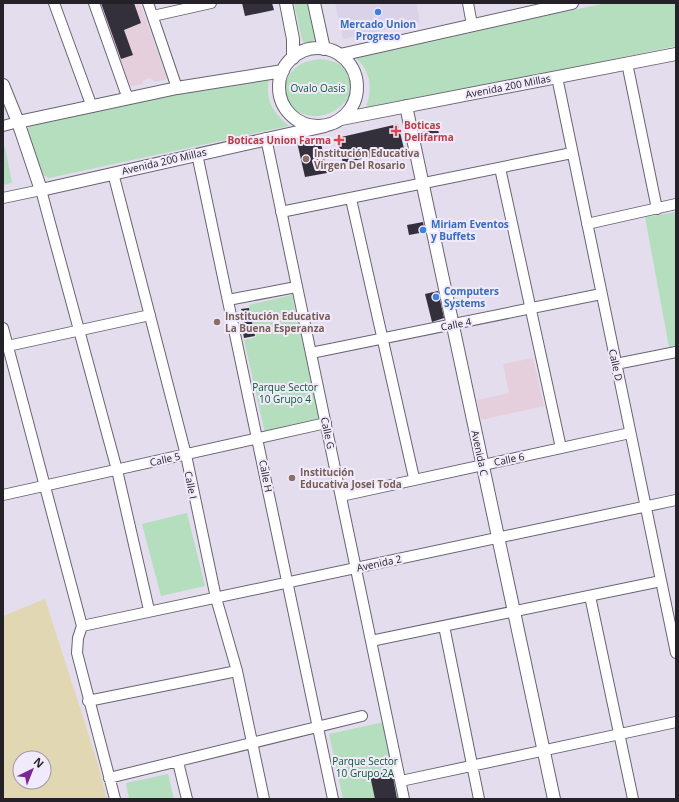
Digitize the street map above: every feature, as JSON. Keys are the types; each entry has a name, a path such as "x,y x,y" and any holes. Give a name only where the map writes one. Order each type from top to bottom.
{"street":[{"path":"54,3 92,107"},
{"path":"94,3 128,99"},
{"path":"148,3 177,88"},
{"path":"153,16 211,3"},
{"path":"286,3 293,39 293,58"},
{"path":"314,3 324,49"},
{"path":"468,3 472,25"},
{"path":"340,55 472,25 547,5 572,3"},
{"path":"324,49 340,55 351,67 355,75 357,87 355,99 352,107 341,119 325,126 309,125 301,122 288,111 283,104 280,88 283,72 293,58 307,50 324,49"},
{"name":"Avenida 200 Millas","path":"341,119 676,54"},
{"path":"627,63 657,209"},
{"path":"3,126 177,88 283,72"},
{"name":"Calle D","path":"557,77 676,652"},
{"path":"3,85 18,122 41,190 117,470 149,610"},
{"name":"Avenida C","path":"406,106 554,799"},
{"path":"3,107 13,120 18,122"},
{"name":"Avenida 200 Millas","path":"3,198 325,126"},
{"name":"Calle G","path":"266,138 404,799"},
{"path":"281,212 572,153"},
{"name":"Calle H","path":"197,154 258,437 333,799"},
{"path":"500,168 560,448"},
{"name":"Calle I","path":"112,173 186,455 216,598 237,671 264,799"},
{"path":"351,199 414,478"},
{"path":"587,224 676,204"},
{"path":"228,300 296,287"},
{"name":"Calle 4","path":"311,353 602,294"},
{"path":"5,346 150,315"},
{"path":"3,328 5,346 46,486 82,626 78,638 77,653 88,701 115,799"},
{"path":"616,364 676,352"},
{"name":"Calle 5","path":"3,495 326,423"},
{"name":"Calle 6","path":"341,496 414,478 630,433"},
{"name":"Avenida 2","path":"82,626 149,610 216,598 676,500"},
{"path":"371,641 661,581"},
{"path":"590,596 633,799"},
{"path":"444,626 478,799"},
{"path":"88,701 237,671"},
{"path":"109,778 253,744 362,716"},
{"path":"401,781 676,722"},
{"path":"178,762 187,799"}],"shaded area":[{"path":"98,3 140,3 167,79 155,82 150,78 144,80 142,84 128,87"},
{"name":"Mercado Union Progreso","path":"335,3 416,3 420,22 343,39"},
{"path":"533,358 544,406 481,420 477,400 509,393 503,364"}],"green space":[{"path":"294,3 309,3 317,37 311,43 304,43 302,40"},
{"path":"607,3 676,3 676,46 364,112 369,97 369,81 364,67 352,56"},
{"name":"Ovalo Oasis","path":"321,59 341,65 351,74 353,86 348,97 339,107 326,114 312,116 297,111 291,106 285,94 285,87 286,81 290,75 301,64"},
{"path":"270,74 268,90 270,103 273,109 289,126 49,178 43,175 25,137 26,130 30,126"},
{"path":"5,147 12,183 3,185 3,148"},
{"path":"676,212 676,346 669,347 645,217"},
{"name":"Parque Sector 10 Grupo 4","path":"292,295 320,421 265,433 244,340 256,337 249,305"},
{"path":"187,513 205,586 161,596 142,524"},
{"name":"Parque Sector 10 Grupo 2A","path":"384,722 400,799 343,799 329,734"},
{"path":"168,774 174,799 129,799 126,783"}],"sand":[{"path":"45,599 97,761 107,799 3,799 3,616"}],"building":[{"path":"101,3 134,3 141,23 124,30 133,55 121,59"},
{"path":"242,3 272,3 274,10 245,16"},
{"path":"398,124 405,153 372,159 371,157 343,163 337,138"},
{"path":"438,129 440,139 424,142 422,132"},
{"path":"320,138 327,173 305,177 297,142"},
{"path":"423,222 425,232 409,235 407,225"},
{"path":"438,291 444,318 432,322 425,294"},
{"path":"249,308 255,336 244,338 241,321 244,320 241,309"},
{"path":"392,771 397,799 375,799 370,775"}],"place":[{"name":"Mercado Union Progreso","path":"378,12"},
{"name":"Boticas Delifarma","path":"396,131"},
{"name":"Boticas Union Farma","path":"339,140"},
{"name":"Institución Educativa Virgen Del Rosario","path":"306,159"},
{"name":"Miriam Eventos y Buffets","path":"423,230"},
{"name":"Computers Systems","path":"436,297"},
{"name":"Institución Educativa La Buena Esperanza","path":"217,322"},
{"name":"Institución Educativa Josei Toda","path":"292,478"}]}
